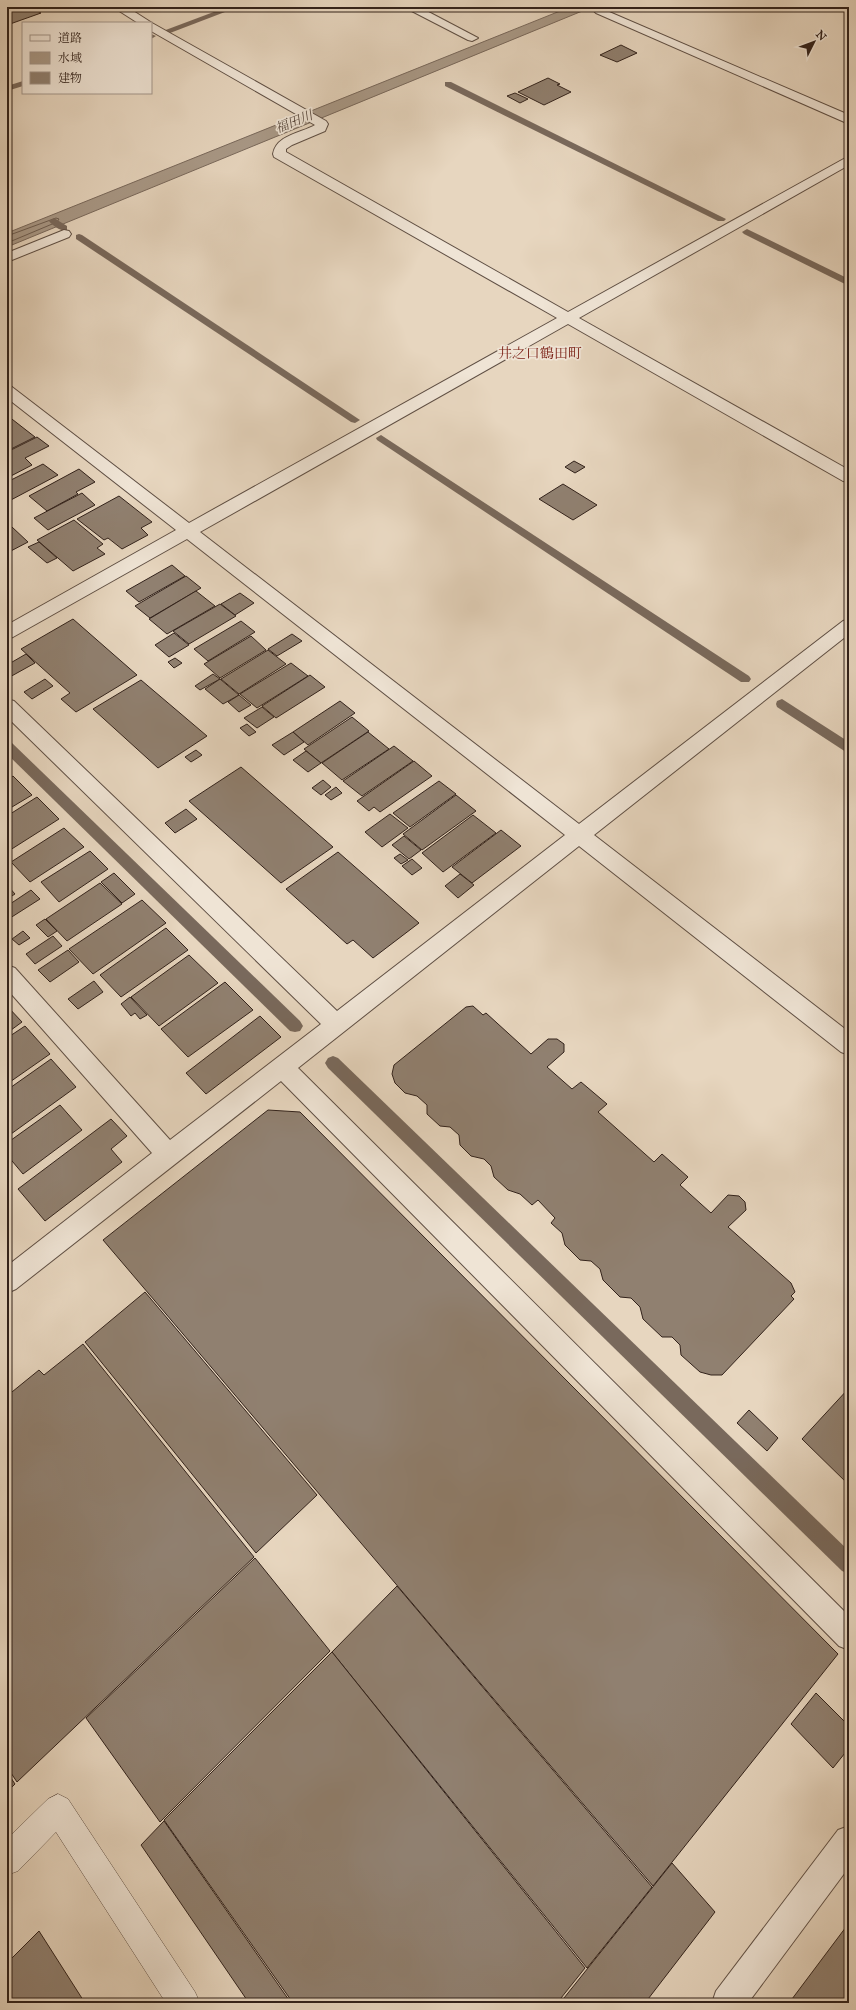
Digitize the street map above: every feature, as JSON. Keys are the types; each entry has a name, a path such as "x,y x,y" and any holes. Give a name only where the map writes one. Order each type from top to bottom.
{"street":[{"path":"119,7 144,22"},
{"path":"410,7 472,38"},
{"path":"600,11 849,120"},
{"path":"152,27 322,124 321,128 287,142 280,148 280,154 849,477"},
{"path":"7,633 849,160"},
{"path":"7,258 64,234"},
{"path":"7,390 849,1045"},
{"path":"9,1275 282,1067 849,625"},
{"path":"7,706 336,1024"},
{"path":"7,974 168,1155"},
{"path":"282,1067 849,1636"},
{"path":"728,2003 849,1841"}],"lane":[{"path":"7,1860 58,1809 184,2003"}],"water":[{"name":"福田川","path":"570,7 592,7 7,247 7,233"}],"building":[{"path":"7,7 30,7 41,13 10,24 7,22"},
{"path":"621,45 637,53 617,62 600,55"},
{"path":"548,78 560,84 557,85 571,92 544,105 518,92"},
{"path":"515,93 528,99 520,103 507,96"},
{"path":"7,416 35,437 7,451"},
{"path":"37,437 49,446 25,458 32,465 9,477 7,475 7,452"},
{"path":"574,461 585,467 575,473 565,467"},
{"path":"43,464 58,475 9,501 7,499 7,482"},
{"path":"79,469 95,482 76,492 78,494 47,511 29,496"},
{"path":"563,484 597,505 573,520 539,499"},
{"path":"82,493 95,505 48,530 34,518"},
{"path":"119,496 152,522 141,528 148,535 122,549 108,538 104,540 77,519"},
{"path":"74,520 103,544 97,548 105,554 73,571 37,540"},
{"path":"12,527 28,542 7,553 7,530"},
{"path":"39,542 57,558 47,563 28,547"},
{"path":"172,565 185,576 139,602 126,591"},
{"path":"186,576 201,588 150,618 135,606"},
{"path":"196,591 215,606 167,634 149,619"},
{"path":"240,593 254,603 235,615 221,604"},
{"path":"220,604 236,616 189,644 173,631"},
{"path":"73,619 137,675 76,712 61,699 70,693 21,649"},
{"path":"241,621 255,632 208,661 194,649"},
{"path":"174,633 189,645 169,657 155,645"},
{"path":"292,634 302,641 277,656 268,649"},
{"path":"251,636 266,650 220,678 204,664"},
{"path":"268,650 286,664 239,694 221,679"},
{"path":"26,654 35,663 8,678 7,665"},
{"path":"175,658 182,663 174,668 168,662"},
{"path":"291,663 308,676 257,708 240,694"},
{"path":"213,674 220,679 200,690 195,686"},
{"path":"310,675 325,687 276,718 262,706"},
{"path":"45,679 53,686 32,699 24,692"},
{"path":"220,679 239,695 223,704 205,689"},
{"path":"141,680 207,736 158,768 93,709"},
{"path":"239,695 251,705 239,712 228,702"},
{"path":"340,701 355,713 308,745 293,732"},
{"path":"262,707 274,717 257,728 244,718"},
{"path":"352,717 369,731 321,763 304,749"},
{"path":"247,724 256,732 249,736 240,728"},
{"path":"293,732 304,742 284,755 272,745"},
{"path":"368,732 389,749 342,780 322,763"},
{"path":"394,746 413,761 362,796 343,781"},
{"path":"196,750 202,755 191,762 185,757"},
{"path":"306,751 321,763 308,772 293,760"},
{"path":"414,761 432,776 380,812 374,807 369,811 357,801"},
{"path":"241,767 333,847 281,883 189,801"},
{"path":"13,776 32,795 7,810 7,780"},
{"path":"323,780 331,787 321,795 312,788"},
{"path":"439,781 456,794 410,827 393,813"},
{"path":"336,787 342,793 331,800 325,795"},
{"path":"456,795 476,811 422,850 403,834"},
{"path":"37,797 59,819 7,852 7,816"},
{"path":"186,809 197,819 175,833 165,823"},
{"path":"390,814 408,828 382,847 365,832"},
{"path":"473,815 496,833 443,872 422,853"},
{"path":"64,828 84,847 30,882 11,862"},
{"path":"501,830 521,846 472,883 452,867"},
{"path":"404,836 421,850 409,859 392,845"},
{"path":"90,851 108,869 59,902 41,882"},
{"path":"338,852 419,923 373,958 353,940 347,944 286,889"},
{"path":"400,854 408,860 401,864 394,858"},
{"path":"412,859 422,868 412,875 402,866"},
{"path":"114,873 135,894 122,903 101,882"},
{"path":"460,874 474,885 458,898 445,886"},
{"path":"100,883 122,904 67,941 46,919"},
{"path":"7,885 15,894 7,899"},
{"path":"31,890 40,899 7,920 7,906"},
{"path":"142,900 166,923 93,974 69,949"},
{"path":"45,919 57,931 48,937 36,925"},
{"path":"166,928 188,950 121,997 100,975"},
{"path":"23,931 30,938 19,945 12,939"},
{"path":"53,936 62,946 35,964 26,954"},
{"path":"68,950 79,962 50,982 38,970"},
{"path":"189,955 218,983 159,1026 131,997"},
{"path":"94,981 103,992 78,1009 68,999"},
{"path":"225,982 253,1010 188,1057 161,1029"},
{"path":"130,997 147,1015 140,1019 135,1013 131,1016 121,1004"},
{"path":"7,1006 22,1022 7,1033"},
{"path":"473,1006 483,1015 486,1013 531,1054 548,1039 557,1039 564,1044 564,1052 547,1067 572,1089 581,1082 607,1104 598,1112 654,1162 662,1154 688,1177 680,1185 711,1213 728,1195 739,1196 745,1202 746,1210 728,1227 791,1283 795,1292 791,1296 794,1299 722,1375 711,1375 700,1372 681,1355 680,1345 672,1337 662,1337 643,1319 640,1307 631,1298 620,1297 603,1280 600,1269 591,1261 580,1260 565,1245 562,1233 551,1223 555,1218 538,1200 532,1205 520,1194 508,1190 494,1177 491,1166 484,1159 471,1156 460,1145 459,1135 450,1127 440,1126 427,1114 427,1105 417,1096 405,1093 395,1083 392,1074 394,1065 466,1007"},
{"path":"260,1016 281,1037 206,1094 186,1073"},
{"path":"25,1026 50,1054 7,1084 7,1038"},
{"path":"51,1059 76,1087 11,1134 9,1132 7,1134 7,1090"},
{"path":"60,1105 82,1130 23,1174 7,1155 7,1143"},
{"path":"268,1110 300,1112 838,1654 653,1886 103,1240"},
{"path":"111,1119 127,1136 111,1149 122,1162 45,1221 18,1189"},
{"path":"145,1292 317,1495 256,1553 85,1342"},
{"path":"83,1344 254,1557 17,1782 7,1767 7,1396 39,1370 44,1375"},
{"path":"849,1388 849,1485 802,1439"},
{"path":"749,1410 778,1438 767,1451 737,1423"},
{"path":"255,1558 330,1651 160,1822 86,1718"},
{"path":"397,1586 652,1887 587,1968 332,1652"},
{"path":"332,1652 585,1968 557,2003 293,2003 164,1820"},
{"path":"816,1693 849,1726 849,1748 833,1768 791,1724"},
{"path":"7,1772 15,1784 7,1792"},
{"path":"164,1821 291,2003 249,2003 141,1845"},
{"path":"672,1863 715,1912 645,2003 560,2003"},
{"path":"849,1923 849,2003 789,2003"},
{"path":"39,1931 85,2003 7,2003 7,1963"}],"waterway":[{"path":"167,31 234,7"},
{"path":"7,89 22,83"},
{"path":"448,84 721,219"},
{"path":"54,221 64,228"},
{"path":"747,232 849,283"},
{"path":"79,237 355,420"},
{"path":"381,438 745,679"},
{"path":"782,704 849,749"},
{"path":"7,746 295,1026"},
{"path":"333,1063 849,1564"}],"district":[{"name":"井之口鶴田町","path":"540,353"}]}
